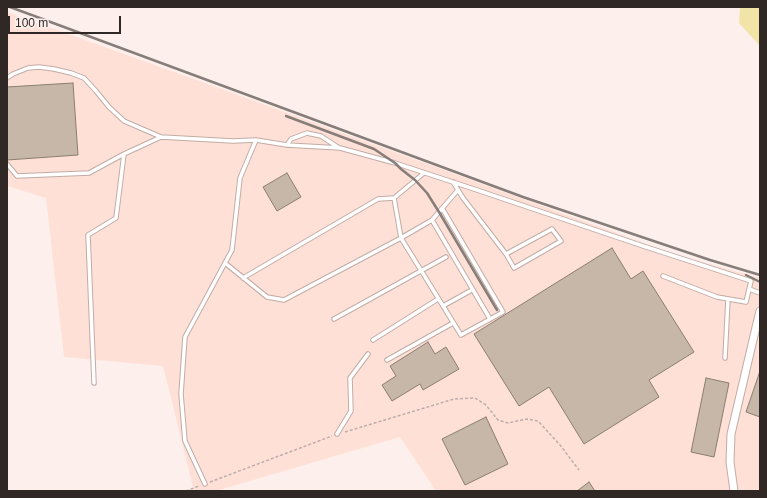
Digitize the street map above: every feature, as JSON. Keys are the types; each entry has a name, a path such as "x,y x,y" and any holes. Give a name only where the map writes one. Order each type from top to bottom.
{"street":[{"path":"734,491 730,462 731,434 760,311"}],"lane":[{"path":"7,78 28,68 39,67 71,72 84,78 109,107 124,121 161,137 233,141 256,140 287,145 340,148 395,163 751,281 746,302 716,297 664,276"},
{"path":"287,145 291,139 308,133 321,136 340,148"},
{"path":"7,164 17,176 89,173 124,154 161,137"},
{"path":"205,484 185,442 181,394 185,337 232,250 240,178 256,140"},
{"path":"94,383 88,234 116,218 124,154"},
{"path":"243,278 378,199 394,198 424,173"},
{"path":"453,182 463,198 506,254 514,268 561,242 552,229 506,254"},
{"path":"225,263 267,297 284,300 432,220 458,190"},
{"path":"394,198 401,238 461,335 503,312 442,208"},
{"path":"432,220 490,319"},
{"path":"334,319 446,257"},
{"path":"749,289 760,293"},
{"path":"443,306 470,291"},
{"path":"372,340 438,299"},
{"path":"725,358 728,299"},
{"path":"387,360 453,323"},
{"path":"336,434 351,411 350,378 368,354"}],"path":[{"path":"186,491 336,434 454,399 475,398 486,405 498,420 508,423 527,419 538,421 560,445 579,470"}],"shaded area":[{"path":"740,7 760,7 760,46 739,23"},
{"path":"7,12 677,255 760,278 760,491 436,491 400,437 216,491 194,491 163,366 64,357 46,198 7,186"}],"building":[{"path":"73,83 78,155 7,160 7,87"},
{"path":"287,173 301,197 277,211 263,187"},
{"path":"612,248 631,279 643,271 694,352 649,380 659,397 584,444 549,387 519,406 474,334"},
{"path":"428,342 435,354 446,347 459,369 423,390 420,384 392,401 382,385 396,376 390,366"},
{"path":"759,374 760,375 760,417 746,412"},
{"path":"706,378 729,383 714,457 691,452"},
{"path":"486,417 508,464 465,485 442,439"},
{"path":"589,482 595,491 577,491"}],"railway":[{"path":"10,7 523,197 710,260 760,275"},
{"path":"286,116 374,149 395,163 415,180 427,193 439,212 497,310"},
{"path":"746,275 760,282"}]}
